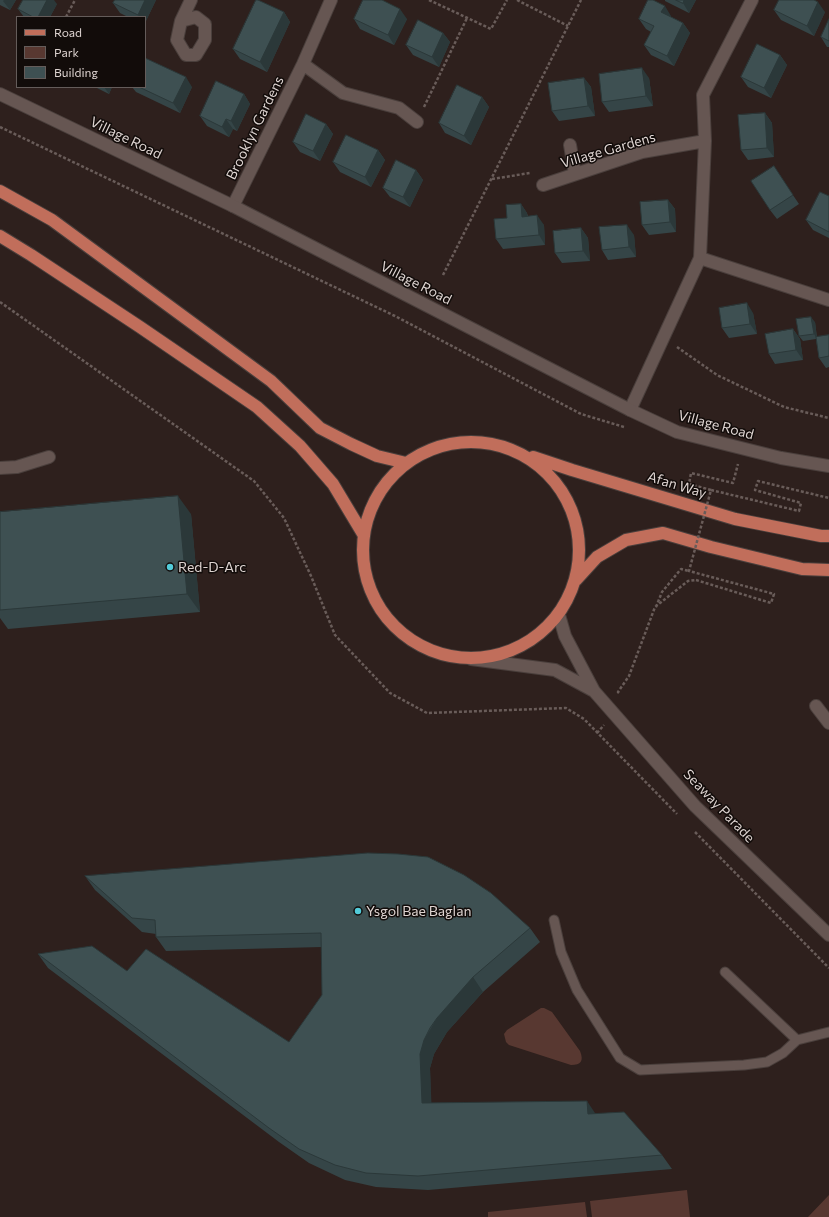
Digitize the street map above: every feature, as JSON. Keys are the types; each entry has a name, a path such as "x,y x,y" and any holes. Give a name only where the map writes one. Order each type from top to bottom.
{"main road":[{"path":"0,191 52,220 258,371 271,381 320,428 378,456 406,463"},
{"path":"0,236 140,327 257,407 300,446 333,484 363,534"},
{"path":"461,441 491,442 519,452 544,469 564,492 576,520 580,550 576,580 569,598 559,615 535,639 505,654 471,659 435,653 402,635 378,606 364,572 363,534 371,507 385,482 406,463 432,448 461,441"},
{"name":"Afan Way","path":"519,452 572,470 735,519 821,536 829,536"},
{"path":"576,580 597,556 626,540 663,533 711,547 802,569 829,570"}],"street":[{"path":"181,21 191,0"},
{"name":"Brooklyn Gardens","path":"234,206 303,64 331,0"},
{"path":"630,410 700,258 705,141 703,95 752,0"},
{"path":"303,64 343,92 399,108 417,122"},
{"name":"Village Road","path":"0,94 234,206 630,410 677,432 781,458 829,466"},
{"name":"Village Gardens","path":"543,185 642,152 705,141"},
{"path":"570,145 575,174"},
{"path":"700,258 829,300"},
{"path":"0,468 17,467 49,457"},
{"name":"Seaway Parade","path":"559,615 565,636 594,691 695,806 829,935"},
{"name":"Seaway Parade","path":"471,659 555,670 594,691"},
{"path":"816,706 829,723"}],"lane":[{"path":"554,920 561,952 577,990 620,1058 640,1070 744,1065 767,1062 783,1053 797,1040 829,1032"},
{"path":"725,972 797,1040"}],"path":[{"path":"67,16 75,0"},
{"path":"429,0 491,29 507,0"},
{"path":"517,0 568,26"},
{"path":"443,275 581,0"},
{"path":"417,122 467,18"},
{"path":"0,127 395,316 581,414 626,428"},
{"path":"491,179 536,173 543,185"},
{"path":"0,302 254,481 284,518 311,576 335,635 390,693 427,713 566,708 584,719 680,817"},
{"path":"663,338 717,375 784,407 829,418"},
{"path":"734,460 739,462 733,483 691,473 689,484 799,511 801,503 755,490 758,481 829,498"},
{"path":"689,571 711,490"},
{"path":"597,732 625,701 618,692 629,676 656,607 662,592 681,569 774,594 771,603 696,580 688,581 656,607"},
{"path":"691,828 829,968"}],"green space":[{"path":"541,1008 552,1012 580,1051 582,1057 581,1062 571,1065 509,1045 506,1042 504,1034 507,1030"},
{"path":"687,1190 690,1217 592,1217 590,1201"},
{"path":"829,1195 829,1217 808,1217"},
{"path":"585,1202 587,1217 488,1217 488,1212"}],"building":[{"path":"23,0 47,0 39,16 31,16 18,9"},
{"path":"115,0 145,0 138,15 113,3"},
{"path":"256,0 284,12 260,62 233,49"},
{"path":"363,0 382,0 400,9 388,35 354,19"},
{"path":"648,0 653,0 665,6 661,12 683,23 667,56 644,45 654,26 639,19"},
{"path":"676,0 684,0 683,3"},
{"path":"779,0 814,0 818,2 807,26 774,10"},
{"path":"829,19 829,41 821,37"},
{"path":"418,20 443,33 432,57 406,45"},
{"path":"757,44 780,55 764,88 741,77"},
{"path":"146,58 186,77 173,103 141,88 146,88"},
{"path":"642,68 646,96 602,102 599,74"},
{"path":"584,78 588,106 552,111 548,83"},
{"path":"216,81 244,94 231,121 226,119 222,127 200,116"},
{"path":"457,85 482,97 464,136 439,123"},
{"path":"765,113 767,148 741,150 738,115"},
{"path":"306,114 326,124 313,151 293,142"},
{"path":"346,135 378,150 365,177 333,162"},
{"path":"396,160 416,170 403,197 383,188"},
{"path":"774,166 793,195 770,210 751,181"},
{"path":"820,192 829,196 829,232 806,220"},
{"path":"668,200 670,222 642,225 640,202"},
{"path":"521,204 522,217 537,215 539,235 496,239 494,219 507,218 506,205"},
{"path":"627,225 629,247 602,250 599,227"},
{"path":"581,228 583,251 555,253 553,231"},
{"path":"747,303 750,324 722,328 719,308"},
{"path":"811,317 814,334 799,336 796,319"},
{"path":"793,329 796,350 769,354 765,334"},
{"path":"829,335 829,356 819,358 816,337"},
{"path":"178,496 187,594 0,610 0,512"},
{"path":"368,853 428,857 464,875 491,893 530,928 473,977 430,1028 424,1040 420,1054 422,1103 587,1101 588,1114 624,1112 662,1155 418,1176 366,1173 335,1165 299,1149 269,1128 38,954 92,946 127,971 146,949 289,1042 322,995 321,933 156,937 155,920 132,918 85,876"}],"place":[{"name":"Red-D-Arc","path":"170,567"},
{"name":"Ysgol Bae Baglan","path":"358,911"}]}
